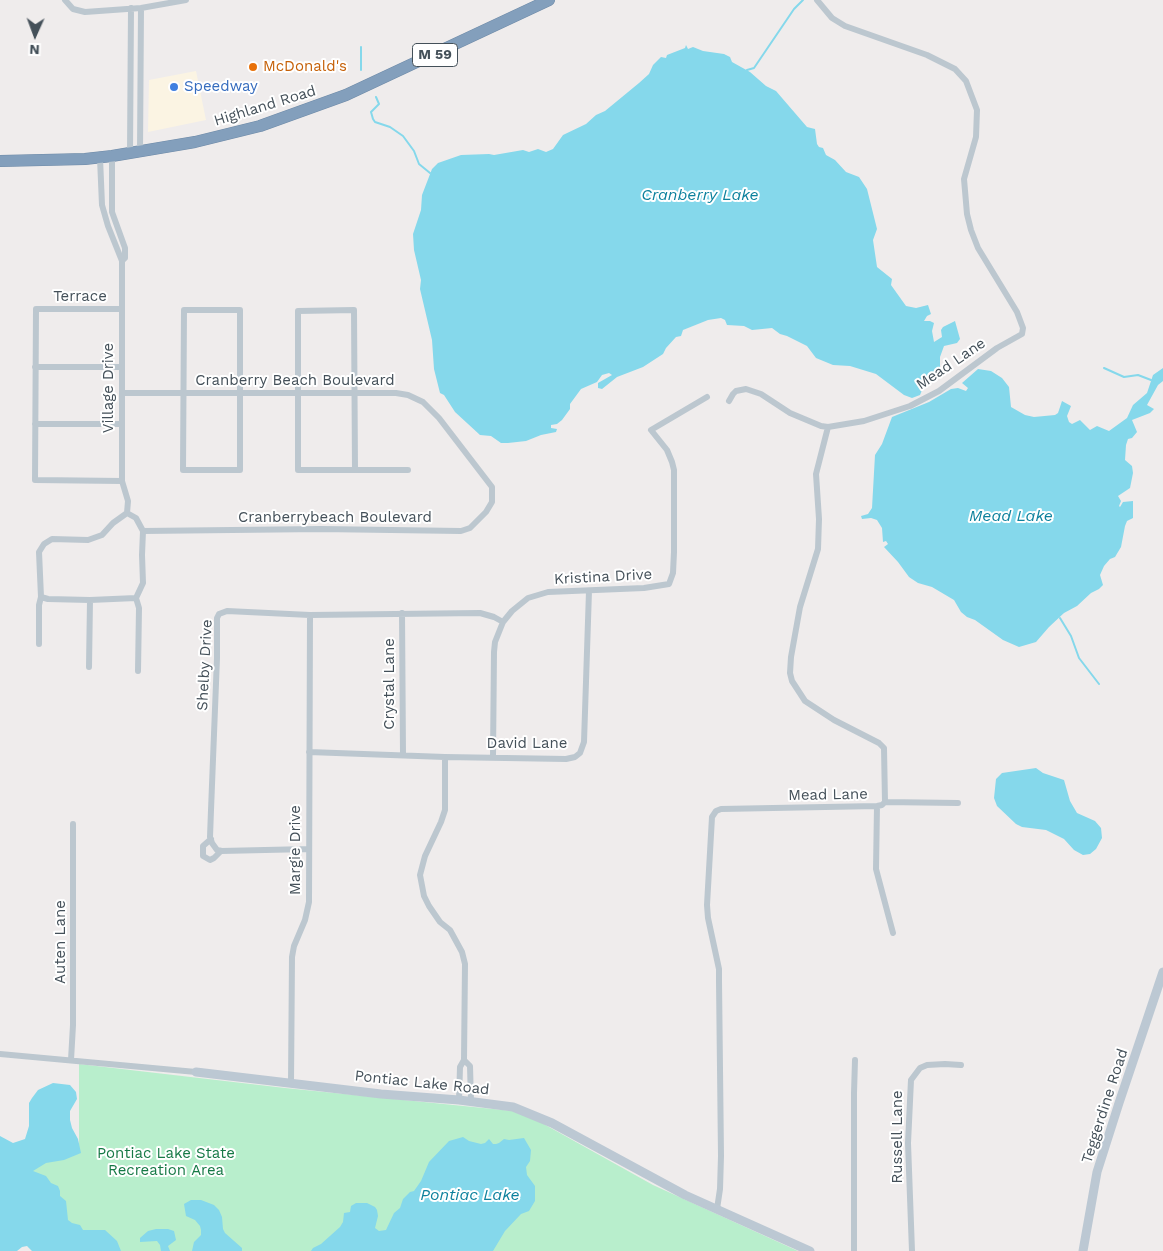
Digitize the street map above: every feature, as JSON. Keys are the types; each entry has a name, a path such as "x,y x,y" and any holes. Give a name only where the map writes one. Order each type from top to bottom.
{"highway":[{"name":"Highland Road","path":"0,161 100,158 231,134 309,110 400,71 549,0"}],"street":[{"path":"65,0 73,9 86,12 141,8 186,0"},
{"name":"Mead Lane","path":"717,1210 721,1156 719,973 707,905 712,818 716,811 721,809 877,806 885,802 884,748 879,743 834,720 805,701 792,681 790,673 800,607 818,549 819,519 816,474 828,427 864,421 910,406 939,391 998,348 1022,334 1023,328 1019,316 978,248 967,214 964,179 976,137 977,110 966,81 955,69 927,55 845,26 832,18 816,0"},
{"path":"131,8 130,100 135,152"},
{"path":"135,152 140,100 141,8"},
{"path":"130,75 141,74"},
{"path":"130,100 140,100"},
{"name":"Village Drive","path":"112,156 112,212 125,248 125,258 122,261"},
{"name":"Village Drive","path":"100,158 102,205 122,261 122,481 128,500 127,513"},
{"name":"Terrace","path":"35,366 36,309 122,309"},
{"path":"184,310 240,310 240,470 183,470 183,392 184,310"},
{"path":"355,470 354,310 298,310 298,470 355,470 408,470"},
{"path":"122,366 35,366 34,480 122,481"},
{"path":"729,401 732,394 736,391 746,389 761,394 790,413 828,427"},
{"name":"Cranberry Beach Boulevard","path":"122,393 396,393 408,395 423,402 439,418 489,481"},
{"name":"Kristina Drive","path":"493,757 494,652 503,622 512,611 528,598 548,592 665,586 670,582 673,573 674,552 674,470 666,450 650,430 707,397"},
{"path":"35,424 122,424"},
{"name":"Cranberrybeach Boulevard","path":"143,531 320,529 461,531 470,528 479,521 492,502 492,486 489,481"},
{"path":"39,644 39,606 42,597 39,552 44,544 52,539 88,540 102,534 127,513 136,518 143,531 143,583 136,598 139,608 138,671"},
{"name":"David Lane","path":"309,752 571,759 580,753 584,742 589,591"},
{"path":"42,597 48,599 90,600 136,598"},
{"path":"89,667 90,600"},
{"name":"Shelby Drive","path":"211,839 217,618 219,614 226,611 310,615 480,613 503,622"},
{"name":"Crystal Lane","path":"402,613 403,756"},
{"name":"Margie Drive","path":"291,1083 292,957 294,946 308,908 310,615"},
{"path":"445,757 445,810 425,856 420,875 424,896 429,906 440,922 450,930 462,952 464,964 464,1060 460,1067 459,1100"},
{"path":"885,802 958,803"},
{"path":"877,806 876,869 893,933"},
{"name":"Auten Lane","path":"71,1060 73,1025 73,824"},
{"path":"221,851 210,860 203,856 203,846 211,839 214,846 221,851 309,849"},
{"name":"Teggerdine Road","path":"1083,1251 1097,1172 1163,974"},
{"name":"Pontiac Lake Road","path":"0,1054 196,1072 381,1094 471,1101 513,1107 536,1115 660,1182 717,1210 810,1251"},
{"path":"464,1060 470,1066 471,1101"},
{"path":"854,1251 855,1060"},
{"name":"Russell Lane","path":"912,1251 908,1143 911,1080 920,1068 927,1065 961,1065"}],"shaded area":[{"path":"196,71 206,120 148,132 149,80"}],"green space":[{"name":"Pontiac Lake State Recreation Area","path":"79,1064 285,1088 513,1111 533,1118 653,1185 798,1251 84,1251 30,1237 31,1150 79,1150"}],"water":[{"name":"Cranberry Lake","path":"686,45 688,49 693,47 730,57 732,62 750,72 766,86 776,91 807,127 815,129 819,147 823,148 826,155 835,160 846,172 859,177 867,189 877,229 873,240 877,267 892,279 891,285 906,306 916,308 928,305 931,314 924,321 934,323 932,331 934,342 942,337 941,330 943,327 955,321 960,339 957,343 944,346 940,357 940,369 929,386 923,388 920,395 912,398 904,395 876,374 850,366 833,365 816,358 807,346 780,334 772,328 752,330 744,326 727,325 725,320 721,318 708,320 683,330 681,336 676,337 663,354 643,367 617,377 602,389 598,388 598,383 612,375 609,373 602,375 597,382 581,389 570,404 570,409 562,420 557,424 551,425 551,428 557,429 556,432 526,441 508,443 501,443 491,436 480,435 455,412 444,395 440,393 434,369 432,340 420,289 421,280 414,250 413,234 421,210 422,195 432,169 438,163 461,155 494,155 523,150 529,152 538,149 546,152 553,149 563,135 586,124 596,115 605,111 639,83 649,74 653,65 661,57 666,58 667,55 685,48"},
{"name":"Mead Lake","path":"1163,368 1163,381 1158,385 1147,405 1154,409 1150,413 1132,420 1137,432 1132,438 1128,439 1126,445 1125,460 1132,466 1133,473 1130,488 1118,496 1121,501 1120,507 1123,502 1133,501 1133,518 1127,521 1121,547 1115,557 1110,559 1104,566 1100,575 1103,585 1077,606 1064,613 1036,642 1019,647 1003,640 975,620 967,617 961,612 954,600 932,587 918,583 909,577 884,547 888,544 886,541 883,542 882,528 877,520 871,518 862,519 861,516 868,514 872,508 875,455 882,444 892,417 929,402 951,389 958,388 966,391 968,388 962,383 978,369 991,371 1002,378 1009,387 1011,407 1025,415 1034,417 1055,415 1058,413 1062,401 1071,406 1067,416 1072,424 1080,420 1090,430 1097,426 1109,431 1127,418 1133,405 1147,393 1153,375"},
{"path":"1036,768 1043,773 1064,780 1070,801 1077,813 1095,821 1101,828 1102,838 1096,849 1090,854 1083,855 1074,850 1064,839 1046,830 1022,827 1016,824 997,806 994,798 996,779 1002,773"},
{"path":"53,1083 70,1085 76,1092 77,1099 70,1111 70,1120 78,1139 81,1153 64,1160 46,1163 33,1171 46,1176 51,1183 58,1186 60,1196 66,1201 68,1220 80,1225 83,1230 105,1230 117,1241 121,1251 32,1251 27,1246 17,1251 0,1251 0,1136 13,1143 25,1139 29,1126 29,1103 38,1090"},
{"name":"Pontiac Lake","path":"463,1137 469,1141 481,1144 489,1139 493,1144 496,1144 504,1139 524,1138 531,1150 530,1161 526,1167 527,1175 535,1186 535,1201 529,1211 521,1214 505,1231 493,1251 311,1251 340,1227 343,1222 344,1213 350,1212 351,1206 356,1203 367,1203 375,1207 378,1216 375,1228 379,1231 386,1230 394,1213 400,1208 403,1199 410,1192 414,1191 421,1181 429,1162 449,1141"},
{"path":"191,1200 201,1200 214,1205 219,1210 225,1233 242,1248 242,1251 192,1251 194,1242 201,1235 201,1230 195,1220 186,1216 184,1204"},
{"path":"156,1229 174,1231 176,1240 168,1246 170,1251 161,1251 157,1241 140,1242 140,1238 148,1231"}],"waterway":[{"path":"747,70 754,68 794,9 803,0"},
{"path":"361,47 361,70"},
{"path":"376,97 379,104 371,112 375,122 390,127 403,136 414,151 419,164 430,173"},
{"path":"1104,368 1124,377 1138,375 1151,380"},
{"path":"1060,618 1071,636 1079,658 1099,684"}],"place":[{"name":"McDonald's","path":"253,67"},
{"name":"Speedway","path":"174,87"}]}
